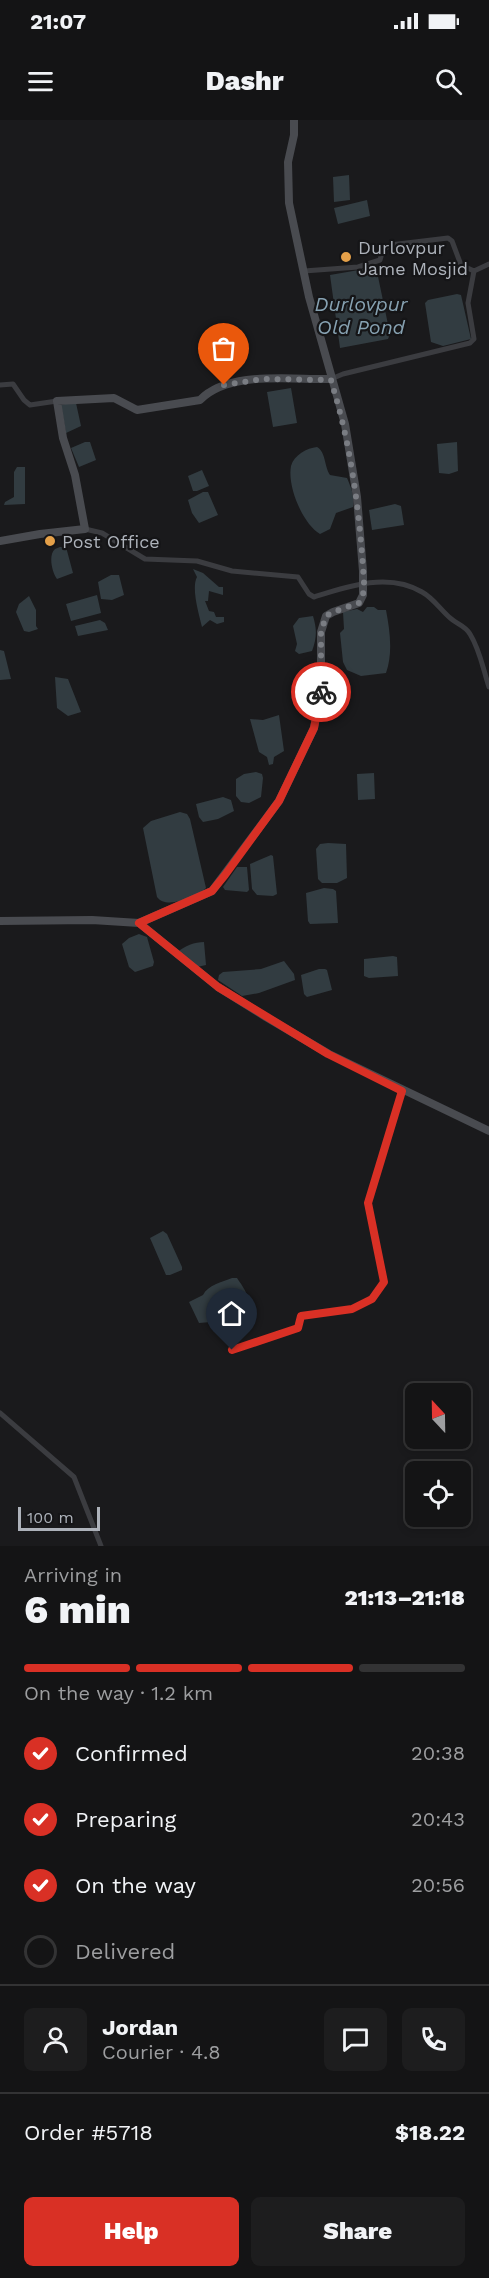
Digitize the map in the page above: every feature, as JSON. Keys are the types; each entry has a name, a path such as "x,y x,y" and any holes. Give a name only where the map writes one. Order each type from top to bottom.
{"street":[{"path":"0,921 92,920 139,923 212,891 279,801 314,728 321,692 321,632 326,616 359,603 363,595 357,497 345,424 331,380 289,203 288,162 294,135 294,120"},
{"path":"304,271 367,266 380,260 383,250 390,245 448,238 452,241 461,265 474,271 489,264"},
{"path":"0,385 13,384 30,405 114,398 136,410 200,400 207,392 224,385 247,380 331,380 343,374 471,343 474,339 468,303 474,271"},
{"path":"57,401 61,429 77,485 85,530"},
{"path":"0,541 40,534 85,530 102,533 145,559 197,561 232,571 298,577 309,594 314,597 364,583 397,583 419,590 432,599 450,618 464,627 479,652 489,687"},
{"path":"139,923 218,987 328,1054 489,1131"},
{"path":"232,1350 298,1328 301,1316 352,1309 372,1299 384,1282 368,1203 402,1091"},
{"path":"0,1413 74,1477 101,1546"}],"water":[{"path":"349,175 350,200 334,202 333,177"},
{"path":"367,200 370,216 338,224 334,208"},
{"name":"Durlovpur Old Pond","path":"376,267 390,334 388,339 340,348 330,275"},
{"path":"461,295 471,339 443,346 431,342 425,303 428,300"},
{"path":"291,388 297,423 273,427 267,392"},
{"path":"76,403 81,426 66,433 61,405"},
{"path":"90,442 96,460 79,467 71,448"},
{"path":"457,442 458,471 449,474 439,473 437,444"},
{"path":"317,447 322,452 330,475 347,478 353,500 353,507 336,513 330,529 320,534 302,514 290,475 291,466 298,455"},
{"path":"17,467 25,467 25,504 4,505 14,497 14,472"},
{"path":"202,470 209,486 193,491 188,476"},
{"path":"203,492 208,492 218,515 199,523 192,513 188,500"},
{"path":"395,504 401,506 404,525 372,530 369,510"},
{"path":"66,547 73,573 57,579 51,559 55,549"},
{"path":"193,569 203,573 219,587 223,587 223,595 209,591 208,601 205,601 209,611 214,612 216,617 224,617 224,622 217,624 210,620 202,627 195,594 197,577"},
{"path":"111,575 119,575 124,595 112,600 101,599 98,582"},
{"path":"97,595 101,613 71,621 66,604"},
{"path":"29,596 36,610 38,629 29,632 24,631 16,612 19,604"},
{"path":"367,607 386,610 390,634 390,658 386,673 361,676 347,670 343,662 340,633 344,629 343,612 357,609 363,612"},
{"path":"313,616 316,634 312,651 299,654 295,651 297,644 293,626 299,618"},
{"path":"100,620 105,623 108,630 78,636 75,626"},
{"path":"0,650 4,651 11,679 0,680"},
{"path":"55,677 68,679 81,712 68,716 57,708"},
{"path":"279,715 284,751 274,757 273,764 269,765 267,757 259,752 250,719 263,720"},
{"path":"256,772 262,774 263,778 261,797 249,803 241,802 236,796 236,779 244,774"},
{"path":"374,773 375,799 358,800 357,774"},
{"path":"223,797 231,800 234,811 218,819 203,822 199,817 196,804"},
{"path":"180,812 187,814 190,819 206,888 181,901 161,901 157,897 143,828 151,821"},
{"path":"320,844 346,844 347,878 337,883 322,883 318,879 316,849"},
{"path":"273,856 277,894 257,895 252,889 250,864"},
{"path":"237,867 247,867 249,890 247,892 225,890 223,887"},
{"path":"324,888 336,891 338,923 310,924 306,893"},
{"path":"139,934 147,937 154,962 153,966 135,972 129,967 122,944"},
{"path":"204,942 206,965 197,967 178,952 190,945"},
{"path":"397,957 398,976 369,978 364,976 364,959"},
{"path":"284,961 294,974 295,980 259,993 242,996 218,980 219,975 223,972 261,969"},
{"path":"319,969 327,970 332,990 307,997 304,994 301,975"},
{"path":"163,1231 167,1234 182,1267 182,1270 170,1275 166,1275 150,1238"},
{"path":"237,1278 244,1289 248,1308 211,1322 199,1323 189,1302 203,1295 212,1286"}],"way so far":[{"path":"224,385 263,379 331,380 345,424 357,497 363,595 359,603 326,616 321,632 321,692"}],"place":[{"name":"Durlovpur Jame Mosjid","path":"346,257"},
{"name":"Post Office","path":"50,541"}],"route":[{"path":"232,1350 298,1328 301,1316 352,1309 372,1299 384,1282 368,1203 374,1177 402,1091 328,1054 218,987 139,923 212,891 225,875 279,801 314,728 321,692"}]}
